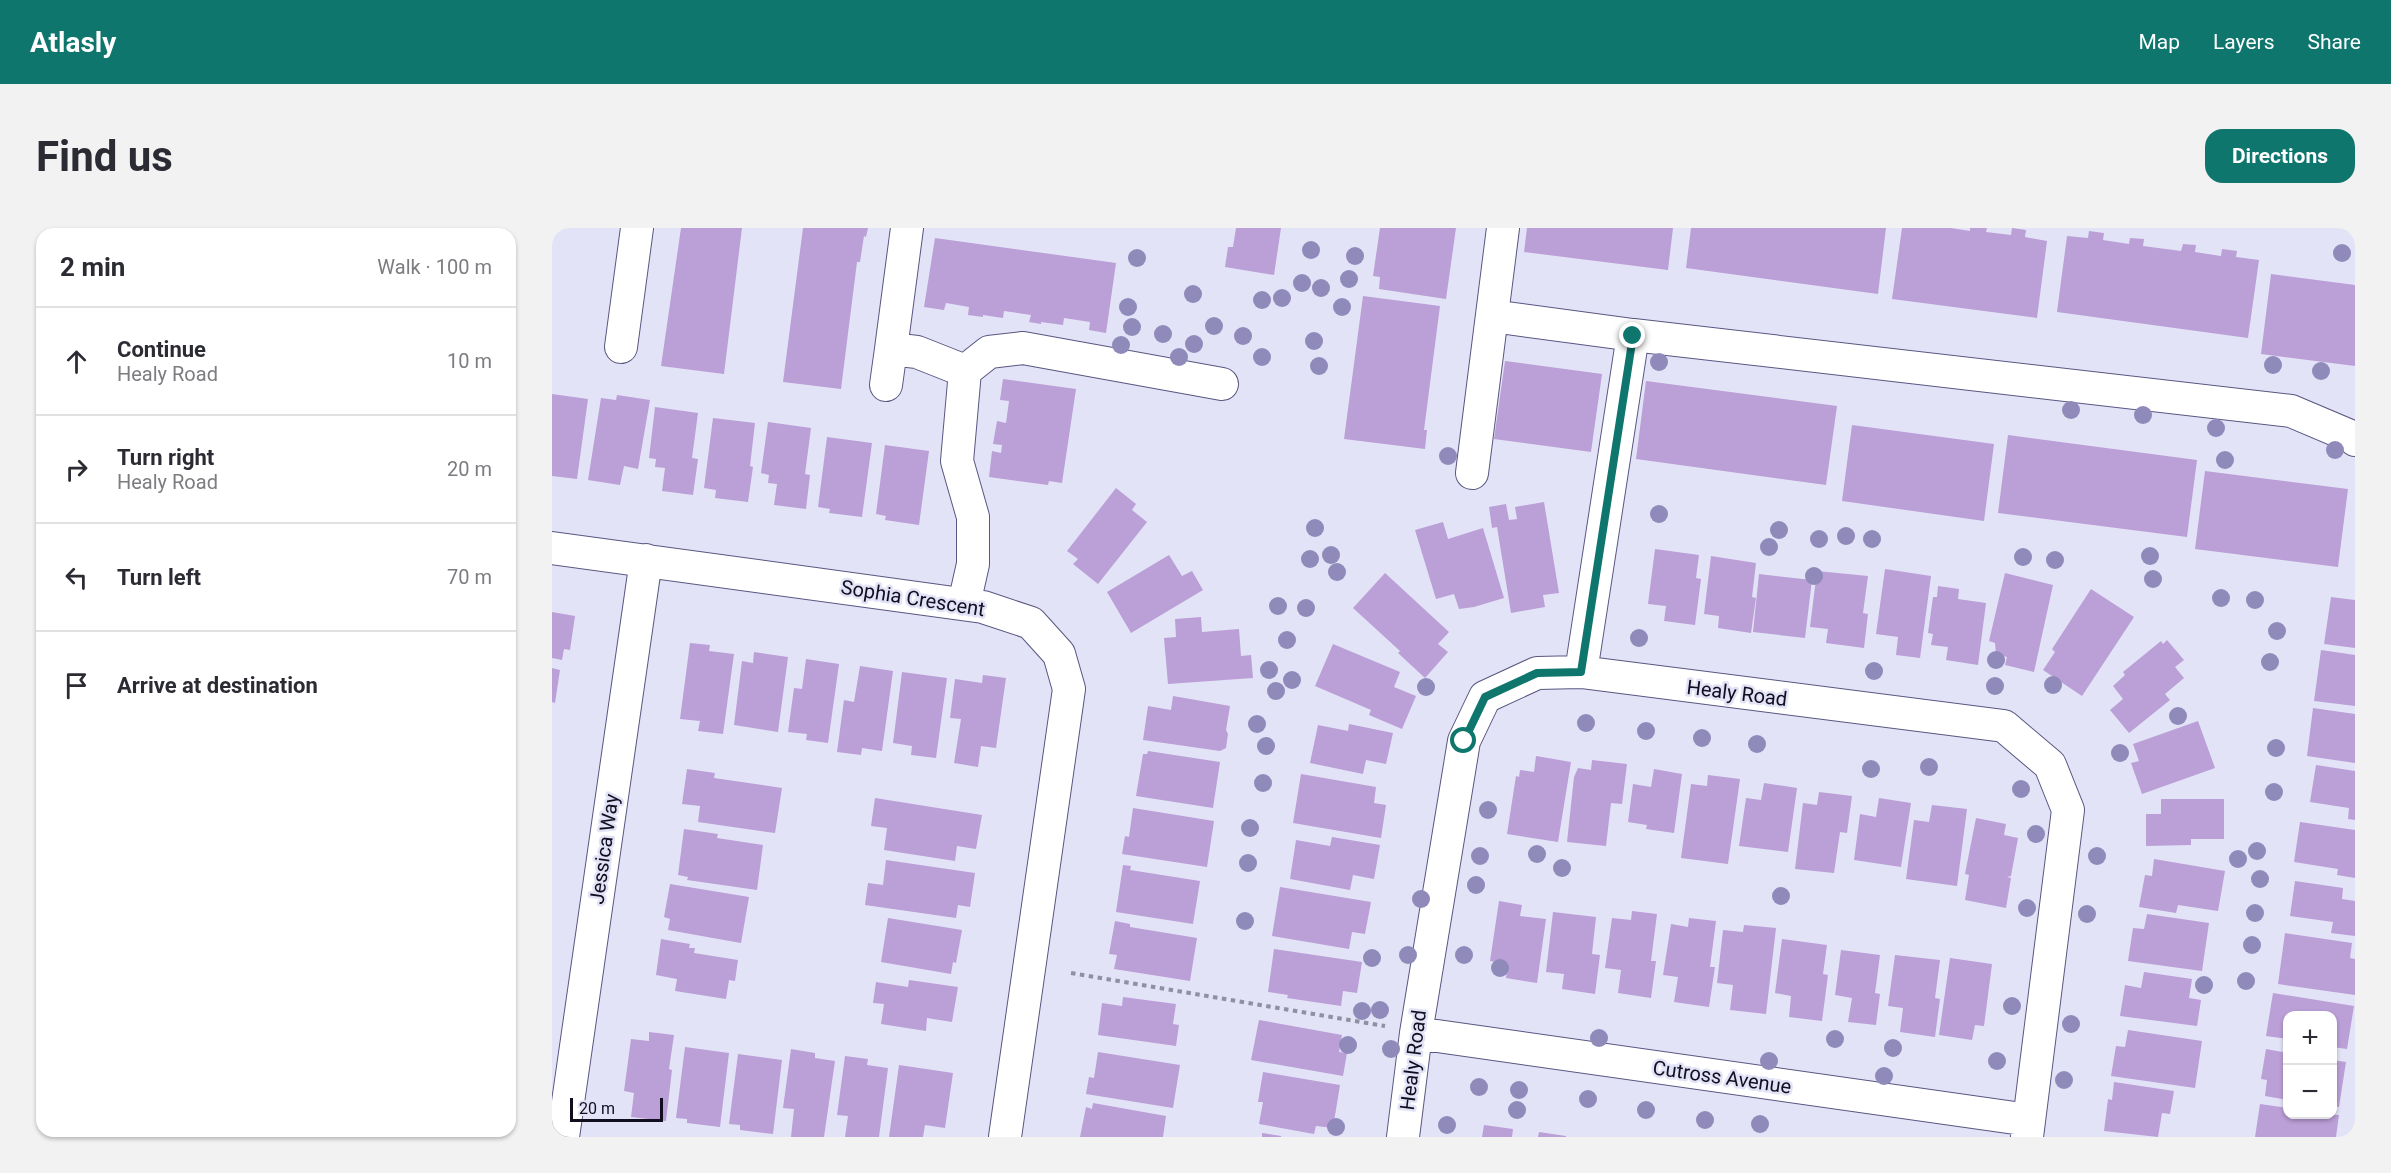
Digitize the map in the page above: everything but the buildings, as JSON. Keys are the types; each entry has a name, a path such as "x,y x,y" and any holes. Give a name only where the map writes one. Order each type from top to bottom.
{"street":[{"path":"621,347 638,228"},
{"path":"886,385 907,228"},
{"path":"1472,473 1503,228"},
{"path":"1492,316 1633,336 2291,411 2355,440"},
{"path":"1581,672 1633,336"},
{"path":"964,604 973,564 973,517 957,461 965,371 989,352 1023,348 1222,384"},
{"path":"891,349 916,352 965,371"},
{"name":"Sophia Crescent","path":"552,548 983,607 1031,623 1059,654 1069,689 1005,1137"},
{"name":"Jessica Way","path":"563,1137 646,561"},
{"name":"Healy Road","path":"1404,1137 1402,1029 1464,741 1485,697 1537,673 1581,672 2004,726 2050,765 2068,810 2028,1129"},
{"name":"Cutross Avenue","path":"1402,1029 2028,1129"}],"path":[{"path":"1071,974 1402,1029"}],"route":[{"path":"1464,741 1485,697 1537,673 1581,672 1633,336"}]}
